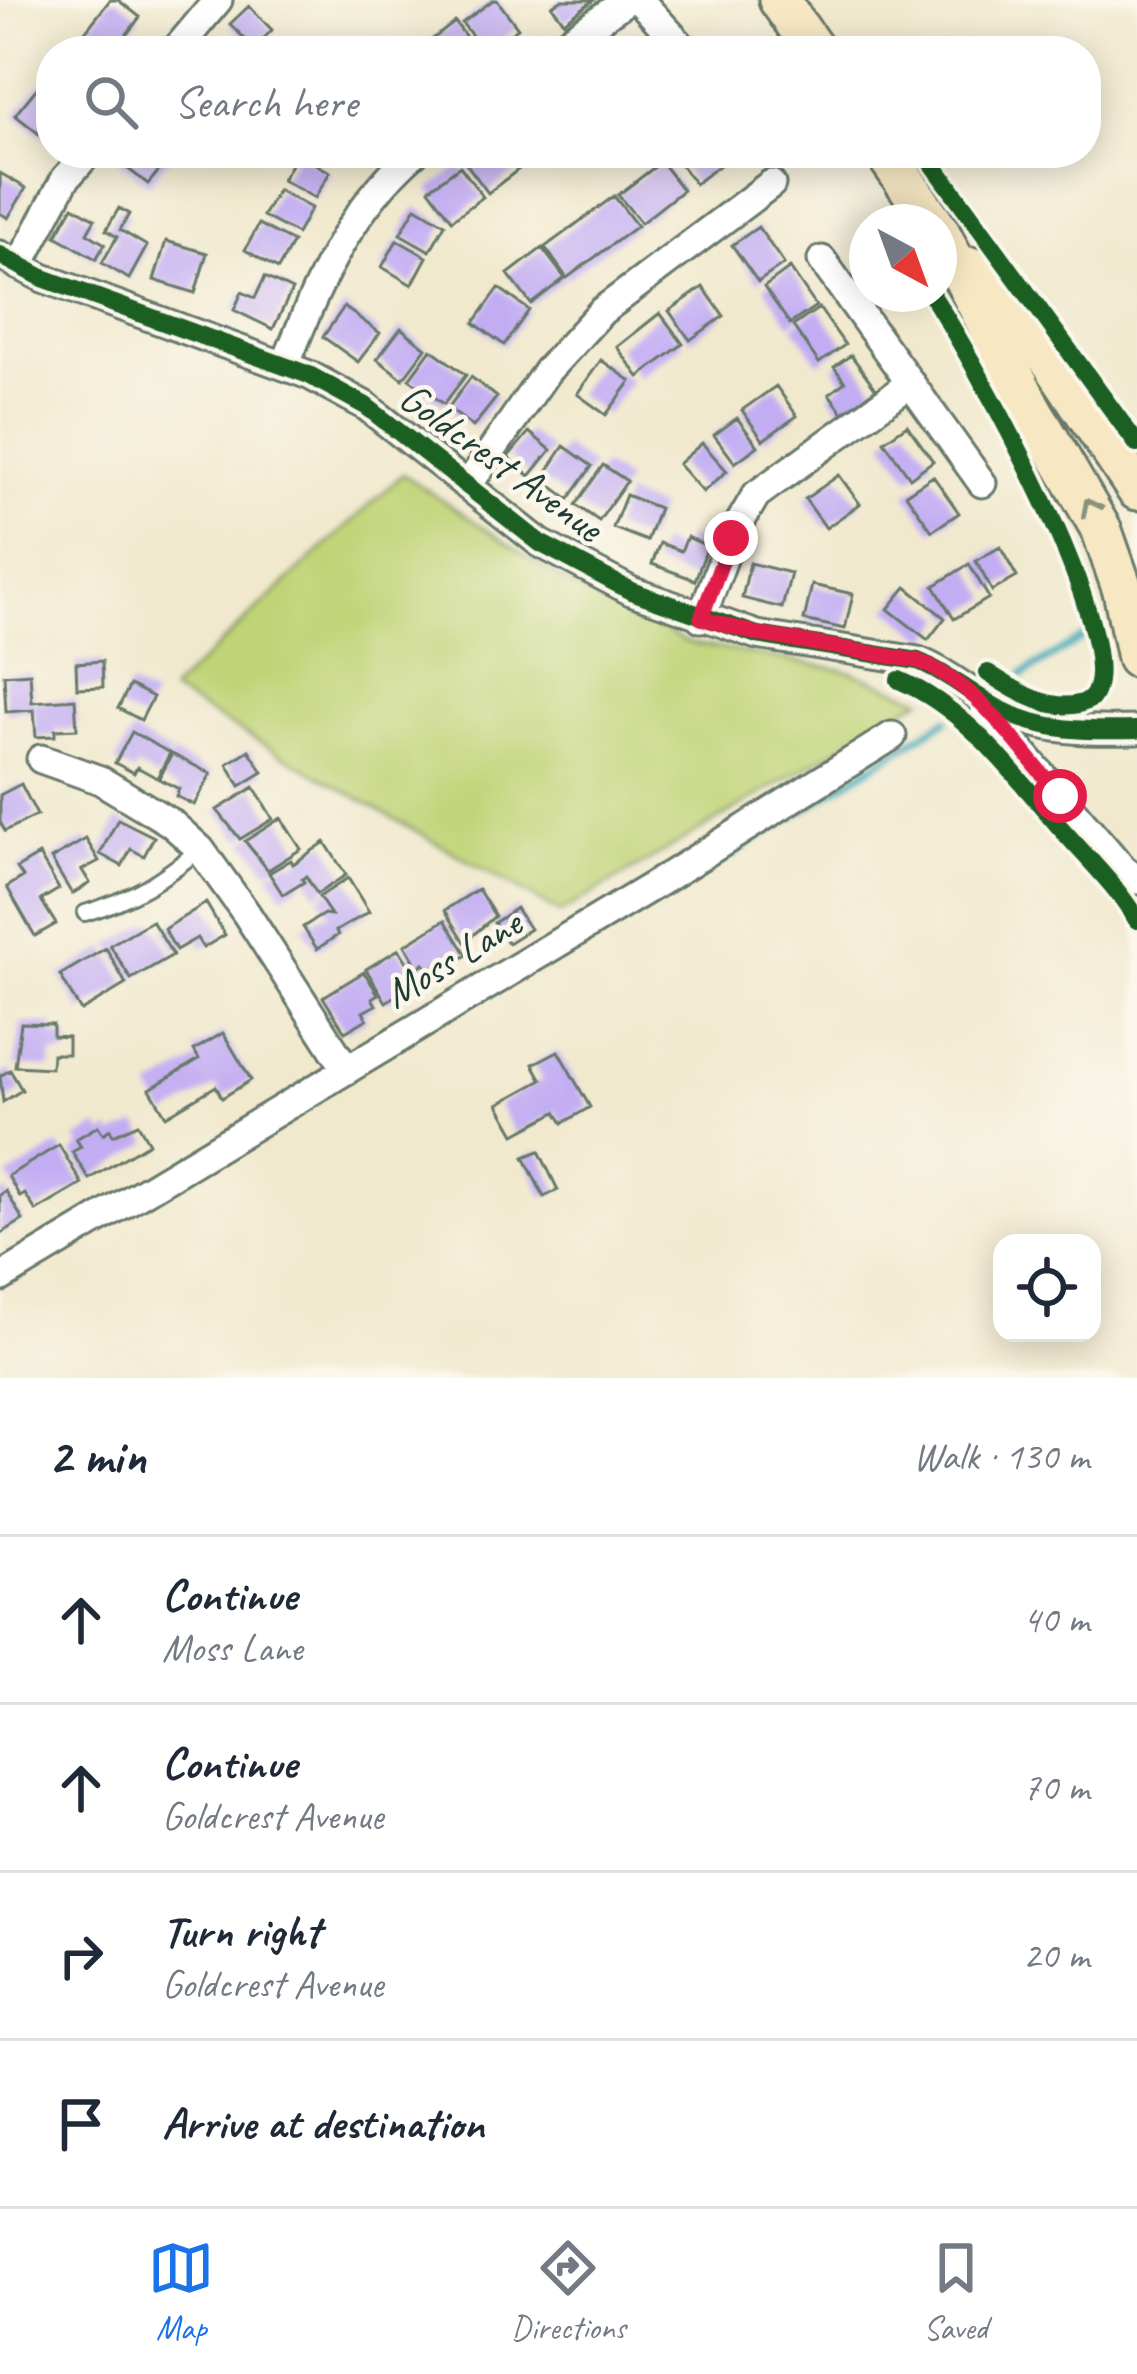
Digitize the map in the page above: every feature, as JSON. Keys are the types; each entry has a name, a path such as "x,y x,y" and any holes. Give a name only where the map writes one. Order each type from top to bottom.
{"main road":[{"path":"779,0 804,36"},
{"path":"895,168 920,204"},
{"path":"957,250 1013,305 1137,490"},
{"path":"957,264 1031,408 1102,531 1123,591 1137,658"}],"street":[{"path":"188,36 218,0"},
{"path":"575,36 627,0"},
{"path":"639,0 672,36"},
{"path":"9,260 75,168"},
{"path":"285,366 322,272 376,188 398,168"},
{"name":"Goldcrest Avenue","path":"468,485 547,370 602,311 771,184"},
{"name":"Goldcrest Avenue","path":"9,260 65,286 285,366 367,406 540,542 594,574 701,618 757,634 918,661 970,691"},
{"path":"822,260 982,483"},
{"path":"701,618 731,538 756,495 908,385"},
{"path":"970,691 1018,718 1044,726 1137,730"},
{"path":"970,691 1137,880"},
{"name":"Moss Lane","path":"0,1278 892,736"},
{"path":"41,759 100,780 171,823 200,849 247,913 346,1070"}],"lane":[{"path":"85,913 125,902 200,849"}],"green space":[{"path":"403,474 575,588 689,643 849,671 922,699 560,913 170,691"}],"building":[{"path":"110,0 118,0 140,17 125,36 85,32"},
{"path":"497,0 518,28 506,36 472,36 462,23"},
{"path":"561,0 594,0 564,22 552,6"},
{"path":"249,6 272,30 266,36 242,36 230,24"},
{"path":"455,22 465,36 437,36"},
{"path":"36,89 36,132 15,115"},
{"path":"127,168 161,168 148,184"},
{"path":"289,168 330,172 315,198 282,180"},
{"path":"461,168 483,197 452,220 429,189"},
{"path":"469,168 518,168 519,169 488,193"},
{"path":"653,168 666,168 683,190 641,223 618,195"},
{"path":"683,168 716,168 695,184"},
{"path":"0,173 26,188 8,218 0,213"},
{"path":"278,190 311,208 297,234 263,216"},
{"path":"614,196 637,226 567,278 545,247"},
{"path":"73,206 95,219 87,233 105,244 96,259 56,236"},
{"path":"416,207 445,224 430,251 400,234"},
{"path":"119,208 129,214 120,230 147,246 129,279 102,263 117,237 106,230"},
{"path":"259,224 293,242 278,269 245,250"},
{"path":"758,227 784,264 758,282 732,245"},
{"path":"397,240 427,257 412,285 382,267"},
{"path":"166,241 207,253 195,293 154,280"},
{"path":"542,248 565,278 531,304 508,274"},
{"path":"790,268 816,306 790,324 764,287"},
{"path":"265,277 292,290 273,329 234,310 242,292 255,298"},
{"path":"703,287 724,316 690,340 669,311"},
{"path":"499,288 529,310 504,345 474,323"},
{"path":"344,307 380,333 358,362 323,337"},
{"path":"819,308 845,345 819,363 793,326"},
{"path":"660,313 683,344 639,377 617,347"},
{"path":"401,328 426,348 403,379 377,359"},
{"path":"431,349 466,375 444,404 409,379"},
{"path":"851,355 876,389 843,413 829,394 845,382 834,367"},
{"path":"601,360 631,381 606,415 577,394"},
{"path":"471,377 497,397 473,427 448,408"},
{"path":"776,386 797,416 763,440 742,410"},
{"path":"737,418 758,446 735,463 714,435"},
{"path":"907,425 933,461 910,478 884,441"},
{"path":"529,432 551,450 530,476 508,457"},
{"path":"702,443 727,471 703,492 678,464"},
{"path":"564,446 592,466 569,499 542,479"},
{"path":"603,465 627,481 599,521 576,505"},
{"path":"839,475 860,504 826,528 805,499"},
{"path":"933,476 959,513 932,531 906,494"},
{"path":"626,495 659,508 647,541 613,528"},
{"path":"687,537 708,546 695,580 652,564 660,543 681,551"},
{"path":"1000,547 1017,577 992,591 976,561"},
{"path":"750,563 791,573 782,608 742,598"},
{"path":"969,564 989,598 954,619 934,586"},
{"path":"812,585 853,594 845,629 804,620"},
{"path":"906,587 945,618 928,640 888,609"},
{"path":"102,661 103,687 77,688 76,663"},
{"path":"30,673 32,702 75,699 77,729 36,737 34,710 6,712 4,675"},
{"path":"130,685 153,697 141,720 118,708"},
{"path":"132,732 170,753 157,778 137,767 134,773 115,763"},
{"path":"249,750 263,772 240,786 227,764"},
{"path":"172,754 211,774 194,805 176,796 179,789 159,779"},
{"path":"21,784 37,815 5,831 0,822 0,795"},
{"path":"254,787 273,819 240,839 217,810"},
{"path":"281,818 301,849 268,870 245,841"},
{"path":"118,819 154,837 144,856 131,849 122,866 100,854"},
{"path":"86,839 99,861 82,870 90,883 72,894 51,859"},
{"path":"325,842 346,875 317,894 306,876 283,895 269,873 291,860 293,864"},
{"path":"39,855 59,889 41,900 56,924 35,936 7,887 23,877 17,868"},
{"path":"348,878 369,912 336,931 338,935 317,949 303,927 324,914 331,915 319,897"},
{"path":"478,889 495,916 465,942 445,910"},
{"path":"206,903 225,935 203,948 197,938 176,950 164,929"},
{"path":"516,908 530,929 508,943 494,923"},
{"path":"445,920 467,955 445,968 441,962 428,970 424,963 418,967 405,945"},
{"path":"152,921 173,955 131,979 110,945"},
{"path":"106,948 126,984 81,1011 60,975"},
{"path":"399,949 419,981 386,1002 366,969"},
{"path":"364,972 378,994 372,998 376,1005 363,1012 367,1019 345,1032 323,997"},
{"path":"21,1023 53,1024 53,1036 68,1037 68,1054 52,1054 51,1068 15,1066"},
{"path":"223,1033 251,1080 222,1098 216,1086 166,1116 150,1089 199,1059 194,1050"},
{"path":"558,1051 590,1107 563,1123 556,1112 515,1134 498,1104 542,1080 533,1064"},
{"path":"10,1070 22,1090 3,1102 0,1076"},
{"path":"138,1124 149,1143 89,1179 72,1152 81,1147 76,1139 98,1126 103,1134 110,1129 113,1135"},
{"path":"59,1145 82,1184 36,1211 25,1194 20,1197 8,1176"},
{"path":"539,1151 558,1190 544,1197 524,1157"},
{"path":"6,1191 23,1220 0,1234 0,1195"}],"waterway":[{"path":"1023,674 1094,631"},
{"path":"718,863 946,720"}],"cycle path":[{"path":"936,168 1137,444"},
{"path":"0,255 43,278 309,375 366,406 540,543 631,591 757,635 918,661 999,709 1032,722 1084,730 1137,730"},
{"path":"942,312 1010,434 1071,563 1091,622 1099,669 1091,699 1065,705 1037,700 988,673"},
{"path":"899,680 946,708 986,743 1137,920"}],"route":[{"path":"731,538 701,618 757,634 918,661 937,669 970,691 1060,796"}]}
